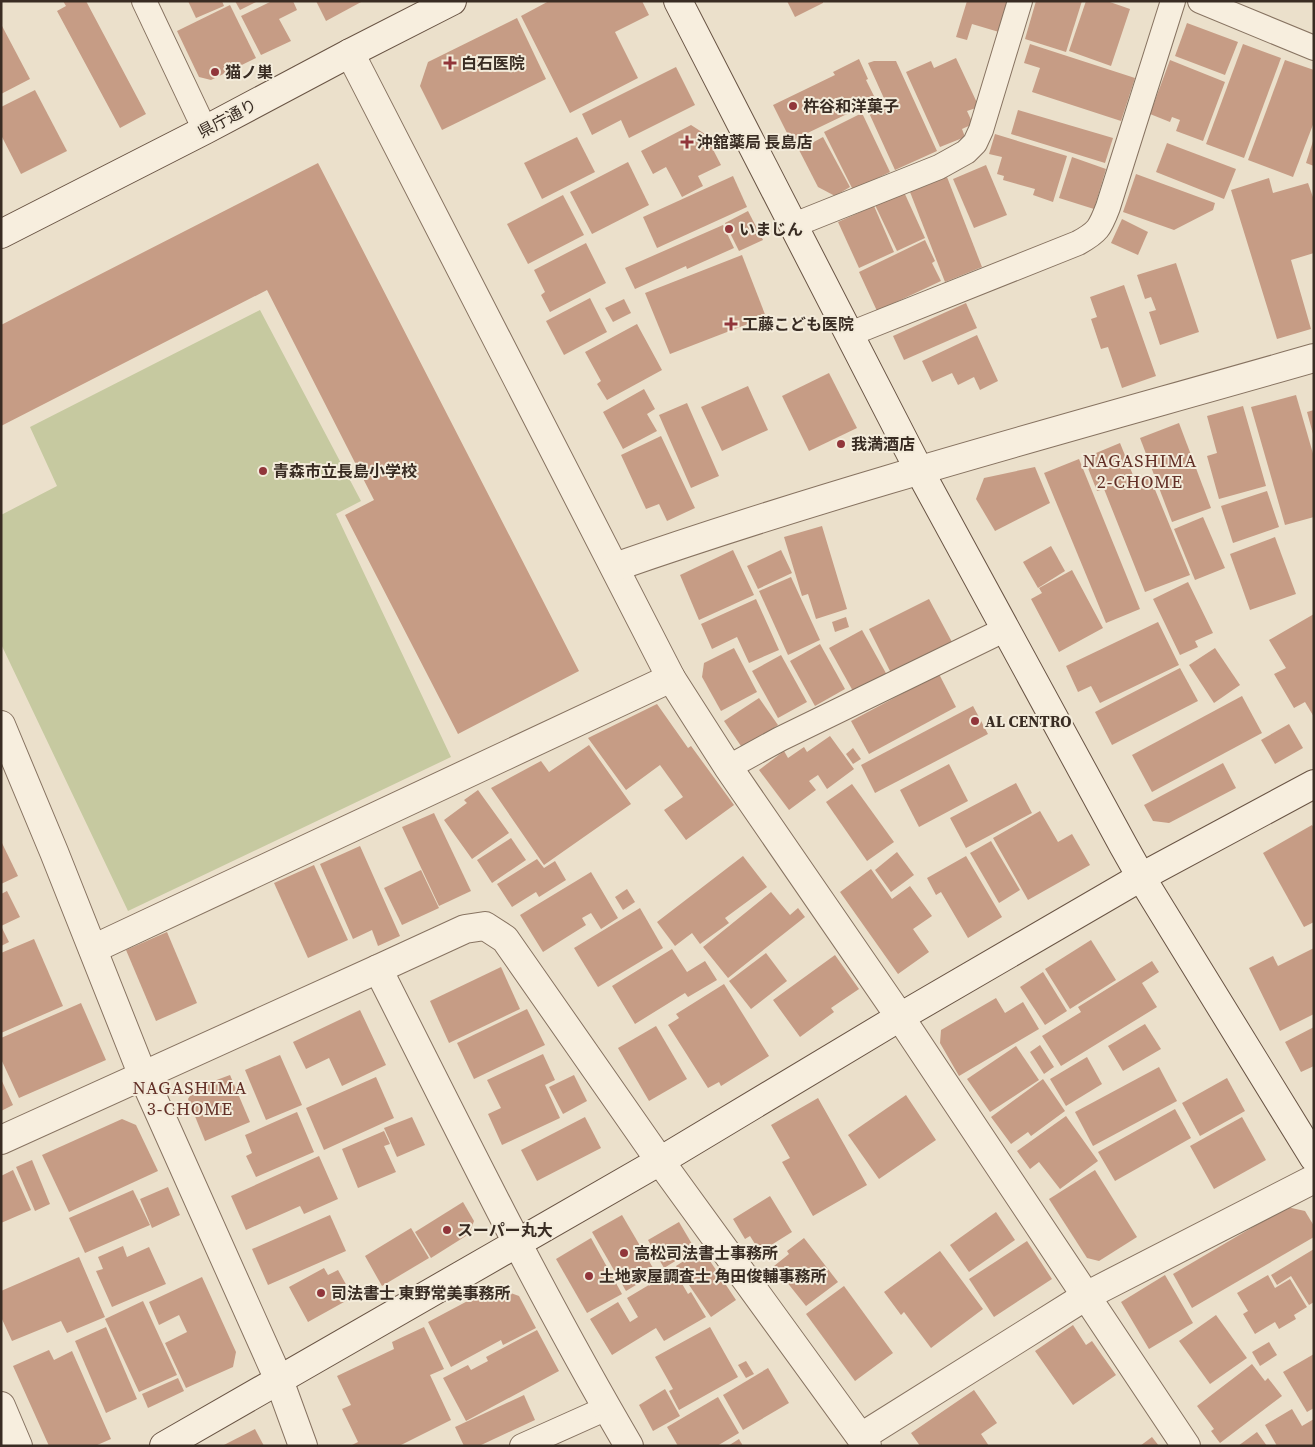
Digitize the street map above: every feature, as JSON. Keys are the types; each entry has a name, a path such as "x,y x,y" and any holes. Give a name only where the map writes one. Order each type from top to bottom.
{"street":[{"path":"678,1 919,470 1141,877 1314,1158"},
{"name":"県庁通り","path":"1,234 205,130 444,3"},
{"path":"350,53 672,678 729,767 900,1017 1186,1446"},
{"path":"615,567 685,542 919,470 1314,358"},
{"path":"93,949 672,678"},
{"path":"1,726 143,1076 279,1380 303,1446"},
{"path":"164,1446 660,1161 900,1017 1141,877 1314,784"},
{"path":"1,1140 465,929 485,926 505,940 660,1161 864,1441 1086,1296 1314,1180"},
{"path":"378,969 518,1243 629,1446"},
{"path":"1,1406 18,1446"}],"lane":[{"path":"144,1 205,130"},
{"path":"794,225 939,168 966,152 975,143 981,130 1020,1"},
{"path":"850,334 1078,243 1093,235 1101,225 1108,207 1173,1"},
{"path":"1200,1 1314,48"},
{"path":"729,767 1006,629"},
{"path":"522,1446 607,1408"}],"green space":[{"path":"260,310 361,501 336,514 451,757 128,911 1,644 1,515 57,486 30,427"}],"building":[{"path":"63,1 86,1 146,114 120,128 57,11 66,6"},
{"path":"188,1 222,1 224,6 196,18"},
{"path":"235,1 258,1 240,10"},
{"path":"272,1 293,1 297,10 279,19 291,41 261,55 241,16"},
{"path":"316,1 363,1 326,21"},
{"path":"549,1 642,1 649,15 615,32 638,78 570,113 521,16"},
{"path":"787,1 823,1 823,3 795,17"},
{"path":"967,1 1008,1 999,32 972,24 967,40 956,37"},
{"path":"1036,1 1082,1 1066,52 1025,39"},
{"path":"1086,1 1107,1 1130,9 1111,66 1069,51"},
{"path":"230,5 256,58 211,80 199,77 177,31"},
{"path":"517,18 546,79 442,130 420,86 428,62"},
{"path":"1187,23 1238,42 1225,75 1175,56"},
{"path":"1,24 30,79 1,94"},
{"path":"1030,44 1135,78 1121,121 1032,92 1040,68 1024,63"},
{"path":"1243,44 1281,58 1244,158 1206,144"},
{"path":"956,58 979,107 967,111 973,124 962,129 965,137 940,147 906,72 931,61 934,68"},
{"path":"859,59 868,79 866,80 876,100 791,141 773,105 835,75 833,72"},
{"path":"1170,60 1225,82 1203,141 1176,131 1180,120 1172,117 1170,122 1150,114"},
{"path":"1285,60 1314,70 1314,122 1293,177 1248,160"},
{"path":"874,61 896,61 937,151 895,170 869,113 887,105 868,63"},
{"path":"676,67 695,105 629,138 621,120 592,135 582,114"},
{"path":"35,90 67,151 21,174 1,135 1,107"},
{"path":"1018,110 1113,138 1105,163 1011,134"},
{"path":"862,113 890,172 853,190 824,132"},
{"path":"691,125 705,134 721,165 698,176 703,186 682,197 666,167 653,174 641,151"},
{"path":"995,134 1067,156 1053,202 1033,195 1035,189 1003,180 1004,176 997,174 1002,157 989,154"},
{"path":"577,137 595,172 542,199 524,163"},
{"path":"823,137 850,187 835,196 818,187 799,150"},
{"path":"1314,141 1314,166 1306,163"},
{"path":"1167,143 1236,169 1224,199 1156,172"},
{"path":"1072,157 1106,169 1094,209 1059,198"},
{"path":"628,162 649,205 592,234 570,192"},
{"path":"318,163 579,671 458,734 345,515 374,500 267,290 1,426 1,325"},
{"path":"986,165 1007,215 974,228 953,179"},
{"path":"1136,174 1215,203 1213,210 1174,230 1123,212"},
{"path":"733,176 747,207 657,248 643,217"},
{"path":"947,177 982,267 945,282 910,192"},
{"path":"1269,178 1273,193 1308,183 1314,200 1314,253 1291,260 1311,329 1277,339 1231,190"},
{"path":"904,192 925,238 897,251 875,205"},
{"path":"563,195 584,235 528,264 507,224"},
{"path":"874,206 894,252 859,268 838,222"},
{"path":"748,211 763,240 739,251 725,223"},
{"path":"1122,219 1148,232 1138,255 1111,243"},
{"path":"723,225 734,248 687,269 686,266 635,289 625,268"},
{"path":"925,240 935,261 932,263 941,281 877,311 859,272"},
{"path":"586,243 606,283 550,312 541,295 545,292 534,270"},
{"path":"742,255 766,317 670,354 645,293"},
{"path":"1176,263 1199,332 1160,345 1149,312 1156,310 1151,297 1145,299 1137,275"},
{"path":"1124,285 1156,376 1122,388 1108,347 1101,349 1091,319 1097,317 1090,297"},
{"path":"590,298 607,332 564,355 546,321"},
{"path":"624,299 631,313 613,322 605,308"},
{"path":"966,303 977,328 904,360 893,336"},
{"path":"637,324 662,370 607,400 597,384 601,381 585,352"},
{"path":"977,335 998,381 980,390 974,377 958,385 952,373 932,382 922,361"},
{"path":"829,373 857,428 809,451 782,396"},
{"path":"748,386 768,430 722,451 701,407"},
{"path":"644,389 655,409 647,414 657,431 623,449 603,412"},
{"path":"1296,395 1314,457 1314,517 1285,525 1251,407"},
{"path":"687,403 719,476 691,488 659,415"},
{"path":"1243,406 1266,486 1219,499 1207,456 1217,453 1207,416"},
{"path":"1314,410 1314,433 1313,434 1307,412"},
{"path":"1179,423 1211,508 1172,522 1140,438"},
{"path":"661,436 695,508 667,521 659,504 646,509 621,455"},
{"path":"1120,443 1135,480 1149,475 1190,575 1145,592 1104,489 1097,491 1084,458"},
{"path":"1079,459 1140,609 1106,623 1044,473"},
{"path":"1035,467 1050,503 995,531 976,499 984,478"},
{"path":"1267,491 1279,527 1233,543 1221,506"},
{"path":"1203,517 1225,568 1195,580 1174,529"},
{"path":"822,526 847,609 816,619 808,594 802,596 784,537"},
{"path":"1275,537 1296,594 1250,610 1230,554"},
{"path":"1051,546 1065,571 1038,588 1023,562"},
{"path":"733,550 754,595 699,620 680,575"},
{"path":"781,550 792,573 758,589 747,566"},
{"path":"1072,570 1103,628 1059,652 1031,599 1042,593 1039,588"},
{"path":"791,577 820,640 788,655 759,591"},
{"path":"1188,582 1213,633 1195,641 1198,647 1180,655 1153,599"},
{"path":"756,599 779,650 749,663 737,637 712,649 701,624"},
{"path":"929,599 952,642 891,673 869,629"},
{"path":"1314,614 1314,717 1305,702 1294,708 1274,674 1286,668 1269,640"},
{"path":"846,617 849,627 835,632 832,622"},
{"path":"1158,622 1179,665 1100,703 1091,686 1078,692 1066,666"},
{"path":"862,630 887,675 854,693 829,648"},
{"path":"820,644 845,689 815,706 790,661"},
{"path":"734,648 757,692 721,711 702,677 704,663"},
{"path":"1215,648 1240,685 1214,703 1189,665"},
{"path":"781,655 807,702 778,718 752,671"},
{"path":"1180,668 1198,701 1112,745 1095,712"},
{"path":"939,674 956,707 869,754 851,721"},
{"path":"1242,696 1262,733 1152,792 1132,755"},
{"path":"759,698 778,725 743,749 724,721"},
{"path":"657,704 688,748 691,746 734,805 686,840 664,810 683,797 660,765 626,790 588,738"},
{"path":"973,706 988,734 875,793 861,765"},
{"path":"1289,724 1303,748 1275,764 1261,740"},
{"path":"830,736 854,769 827,789 818,775 809,781 816,790 789,810 759,770 784,751 788,758 804,747 807,752"},
{"path":"589,745 631,804 544,865 491,788 541,761 549,772"},
{"path":"853,748 861,759 853,764 846,754"},
{"path":"1223,763 1236,788 1169,823 1153,821 1144,805"},
{"path":"949,764 968,801 919,827 900,790"},
{"path":"1016,783 1032,813 966,848 950,818"},
{"path":"852,784 894,842 867,861 826,802"},
{"path":"478,790 509,833 472,859 444,820 467,803 464,800"},
{"path":"1040,811 1058,842 1072,834 1090,865 1028,900 993,838"},
{"path":"434,813 471,891 439,906 402,827"},
{"path":"1312,825 1314,828 1314,922 1304,927 1263,853"},
{"path":"511,838 526,860 492,883 477,860"},
{"path":"1,841 18,876 1,884"},
{"path":"991,841 1020,890 999,903 970,853"},
{"path":"360,846 400,936 378,946 372,930 353,939 320,864"},
{"path":"897,852 914,875 891,892 875,870"},
{"path":"743,856 767,887 725,918 729,923 700,944 692,933 675,946 657,922"},
{"path":"966,856 1002,917 968,938 941,892 936,895 927,878"},
{"path":"537,859 544,868 555,861 566,880 539,897 536,892 512,907 497,884"},
{"path":"314,865 348,940 308,958 274,883"},
{"path":"871,869 892,899 910,886 932,916 913,929 929,952 898,974 840,892"},
{"path":"421,870 439,908 402,925 384,888"},
{"path":"591,872 618,918 601,929 591,913 582,918 586,925 543,952 520,915"},
{"path":"627,889 635,902 623,910 615,897"},
{"path":"7,891 20,917 1,926 1,894"},
{"path":"771,892 790,915 798,908 805,917 728,978 703,947"},
{"path":"640,908 663,948 598,987 574,948"},
{"path":"1,926 9,942 1,946"},
{"path":"167,932 197,1003 156,1021 126,950"},
{"path":"34,939 63,1006 1,1033 1,953"},
{"path":"1091,940 1116,980 1070,1009 1045,969"},
{"path":"1314,948 1314,1014 1280,1031 1249,968 1273,956 1278,966"},
{"path":"672,949 687,972 705,961 717,980 688,997 685,993 635,1024 612,986"},
{"path":"766,953 787,981 751,1009 729,981"},
{"path":"835,955 859,989 831,1008 834,1012 800,1037 773,1000"},
{"path":"1152,961 1159,972 1142,983 1157,1007 1061,1066 1042,1036 1081,1012 1078,1007"},
{"path":"501,967 520,1009 449,1043 430,1001"},
{"path":"1043,972 1067,1011 1045,1025 1020,987"},
{"path":"724,984 769,1056 721,1086 719,1082 708,1088 668,1025 679,1018 676,1014"},
{"path":"996,998 1005,1013 1023,1002 1039,1029 959,1076 940,1043 941,1030"},
{"path":"81,1003 106,1060 19,1098 1,1059 1,1038"},
{"path":"527,1009 545,1045 474,1079 457,1043"},
{"path":"360,1010 386,1065 342,1086 329,1058 306,1069 293,1042"},
{"path":"1145,1024 1161,1049 1123,1071 1108,1046"},
{"path":"656,1026 687,1079 649,1101 618,1048"},
{"path":"1314,1027 1314,1066 1301,1072 1285,1042"},
{"path":"1040,1045 1054,1067 1044,1074 1030,1052"},
{"path":"1016,1046 1039,1080 990,1112 967,1079"},
{"path":"543,1054 555,1080 545,1085 560,1118 502,1145 488,1114 501,1108 487,1080"},
{"path":"280,1055 302,1105 266,1120 245,1070"},
{"path":"1087,1057 1102,1084 1066,1106 1050,1079"},
{"path":"1159,1067 1177,1101 1093,1146 1075,1112"},
{"path":"230,1075 250,1122 205,1141 188,1099 195,1088"},
{"path":"574,1075 587,1101 563,1114 549,1087"},
{"path":"376,1077 394,1118 324,1150 306,1108"},
{"path":"1227,1078 1245,1111 1200,1136 1182,1103"},
{"path":"1,1079 13,1105 1,1111"},
{"path":"1043,1079 1065,1111 1031,1136 1028,1132 1011,1144 991,1117"},
{"path":"906,1095 936,1140 879,1179 848,1135"},
{"path":"818,1098 867,1185 813,1216 782,1162 790,1158 771,1125"},
{"path":"1175,1109 1191,1138 1115,1181 1098,1152"},
{"path":"297,1112 314,1152 256,1177 246,1156 252,1153 245,1135"},
{"path":"1066,1116 1098,1161 1060,1189 1039,1162 1030,1169 1017,1151"},
{"path":"412,1117 425,1145 397,1157 384,1128"},
{"path":"585,1117 601,1148 537,1181 521,1150"},
{"path":"1242,1117 1266,1160 1214,1189 1190,1146"},
{"path":"122,1119 136,1125 158,1171 69,1212 42,1155"},
{"path":"384,1131 390,1144 384,1146 396,1172 358,1188 342,1149"},
{"path":"319,1156 338,1199 304,1214 300,1206 246,1230 231,1196"},
{"path":"32,1160 50,1204 35,1211 16,1167"},
{"path":"13,1170 31,1210 1,1223 1,1176"},
{"path":"1095,1170 1137,1237 1099,1261 1087,1258 1049,1199"},
{"path":"168,1187 180,1215 152,1228 140,1199"},
{"path":"133,1190 150,1225 85,1253 69,1218"},
{"path":"770,1196 792,1232 760,1252 750,1236 745,1239 733,1219"},
{"path":"463,1202 474,1221 469,1234 431,1258 415,1232"},
{"path":"1287,1207 1305,1211 1314,1226 1314,1237 1192,1308 1173,1274"},
{"path":"996,1212 1015,1240 969,1272 950,1245"},
{"path":"330,1215 346,1251 268,1285 252,1249"},
{"path":"622,1215 656,1273 626,1291 592,1232"},
{"path":"679,1222 695,1249 664,1268 648,1240"},
{"path":"411,1228 429,1258 382,1286 365,1256"},
{"path":"591,1238 622,1294 587,1313 556,1259"},
{"path":"804,1238 838,1282 806,1306 774,1266 789,1254 787,1251"},
{"path":"1027,1241 1052,1279 994,1317 969,1279"},
{"path":"123,1246 127,1257 149,1247 166,1284 112,1307 96,1271 103,1269 98,1257"},
{"path":"702,1249 736,1300 711,1317 676,1266"},
{"path":"1314,1249 1314,1302 1309,1305 1291,1276 1277,1285 1271,1275"},
{"path":"940,1251 983,1309 931,1348 904,1312 901,1315 884,1292"},
{"path":"79,1257 105,1317 67,1333 61,1321 12,1341 1,1317 1,1291"},
{"path":"324,1268 328,1275 338,1270 353,1297 308,1322 289,1287"},
{"path":"674,1270 688,1294 691,1292 706,1317 664,1341 656,1328 612,1355 590,1319 618,1302 630,1322 638,1317 627,1298"},
{"path":"1165,1275 1193,1323 1149,1349 1121,1302"},
{"path":"1268,1275 1275,1288 1290,1279 1307,1307 1294,1315 1296,1319 1279,1329 1275,1322 1255,1334 1243,1314 1248,1311 1237,1293"},
{"path":"202,1277 236,1352 233,1367 186,1388 165,1343 187,1332 179,1315 159,1325 149,1302"},
{"path":"844,1286 893,1353 855,1381 806,1314"},
{"path":"494,1287 519,1296 536,1328 503,1345 501,1340 451,1367 428,1322"},
{"path":"143,1301 177,1375 139,1392 105,1319"},
{"path":"1216,1315 1247,1358 1210,1384 1179,1341"},
{"path":"1073,1325 1086,1345 1092,1341 1116,1375 1073,1405 1035,1351"},
{"path":"106,1327 137,1399 106,1413 75,1341"},
{"path":"424,1327 444,1369 430,1375 451,1420 399,1446 350,1446 358,1442 342,1409 351,1405 337,1376 394,1349 392,1342"},
{"path":"710,1327 738,1377 679,1410 669,1391 673,1389 655,1357"},
{"path":"537,1330 559,1371 466,1421 443,1378 468,1365 471,1370 488,1361 486,1357"},
{"path":"1269,1342 1277,1355 1260,1366 1252,1352"},
{"path":"49,1350 54,1360 72,1351 111,1439 95,1446 49,1446 13,1366"},
{"path":"1314,1354 1314,1408 1307,1412 1283,1372"},
{"path":"746,1361 754,1374 746,1378 738,1365"},
{"path":"1252,1364 1265,1381 1268,1378 1282,1396 1220,1443 1211,1431 1214,1429 1197,1406"},
{"path":"768,1368 789,1403 743,1430 723,1395"},
{"path":"178,1378 184,1391 148,1408 142,1394"},
{"path":"665,1389 680,1416 653,1431 639,1405"},
{"path":"974,1390 997,1423 981,1434 989,1446 920,1446 911,1433"},
{"path":"524,1395 535,1420 479,1446 464,1446 455,1427"},
{"path":"718,1397 739,1433 717,1446 678,1446 667,1427"},
{"path":"1292,1409 1302,1426 1314,1419 1314,1446 1277,1446 1265,1425"},
{"path":"255,1429 264,1446 222,1446"},
{"path":"1257,1432 1267,1446 1238,1446"},
{"path":"1152,1437 1159,1446 1140,1446"},
{"path":"739,1439 743,1446 728,1446"}],"place":[{"name":"白石医院","path":"450,63"},
{"name":"猫ノ巣","path":"215,72"},
{"name":"杵谷和洋菓子","path":"793,106"},
{"name":"沖舘薬局 長島店","path":"687,142"},
{"name":"いまじん","path":"729,229"},
{"name":"工藤こども医院","path":"731,324"},
{"name":"我満酒店","path":"841,444"},
{"name":"青森市立長島小学校","path":"263,471"},
{"name":"AL CENTRO","path":"975,721"},
{"name":"スーパー丸大","path":"447,1230"},
{"name":"高松司法書士事務所","path":"624,1253"},
{"name":"土地家屋調査士 角田俊輔事務所","path":"589,1276"},
{"name":"司法書士 東野常美事務所","path":"321,1293"}],"district":[{"name":"NAGASHIMA 2-CHOME","path":"1140,471"},
{"name":"NAGASHIMA 3-CHOME","path":"190,1098"}]}
